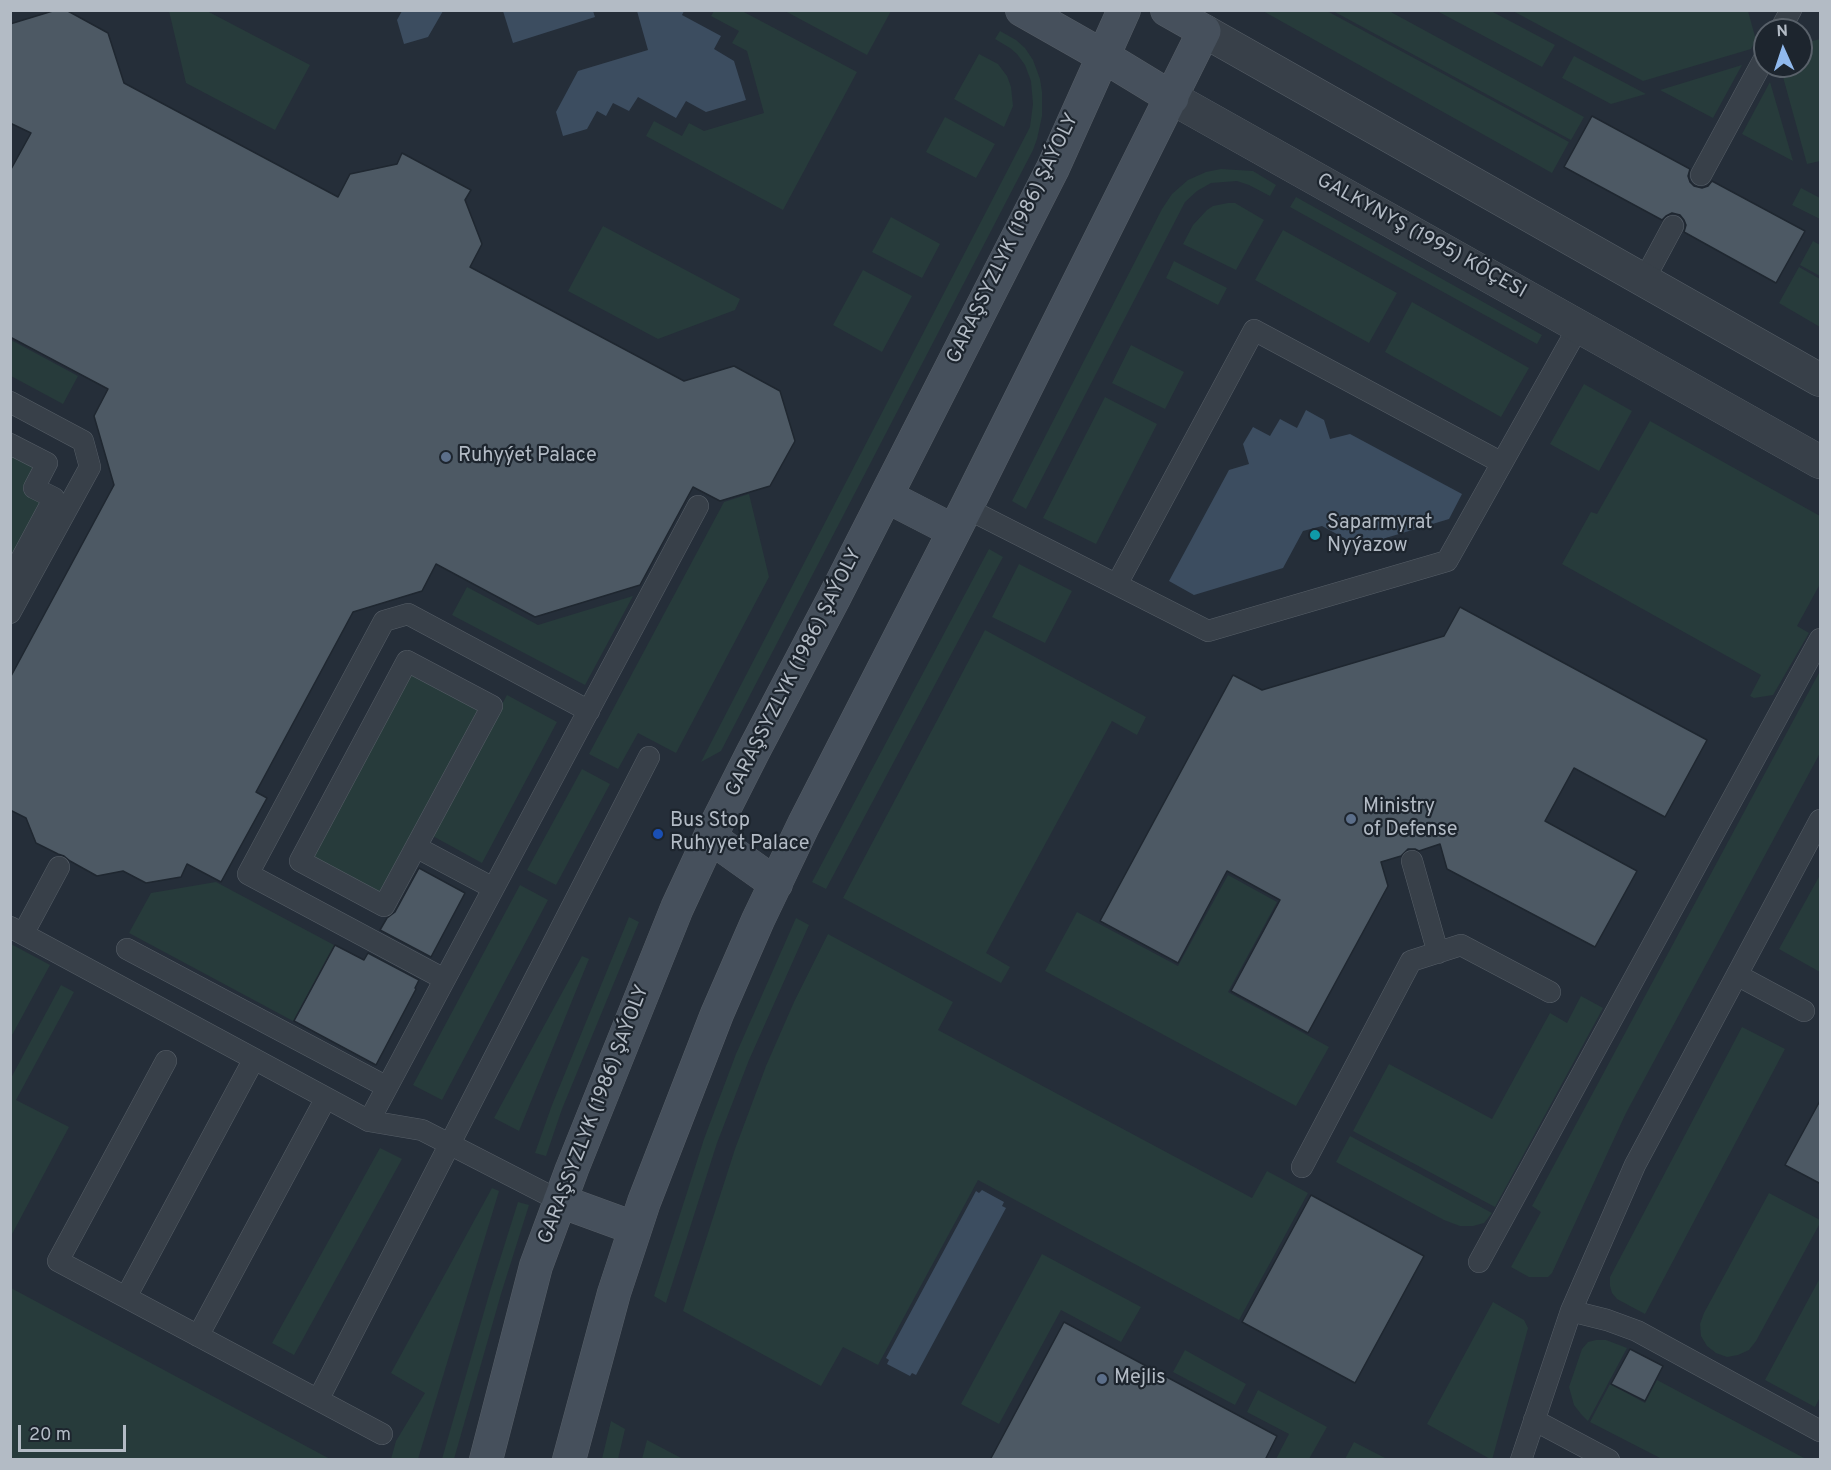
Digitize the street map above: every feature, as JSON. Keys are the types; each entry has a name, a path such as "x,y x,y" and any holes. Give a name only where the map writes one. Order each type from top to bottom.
{"main road":[{"name":"GALKYNYŞ (1995) KÖÇESI","path":"1022,10 1172,98"},
{"name":"GARAŞSYZLYK (1986) ŞAÝOLY","path":"486,1460 536,1266 572,1168 677,908 710,837 1053,168 1124,10"},
{"path":"570,1460 614,1293 634,1228 717,1014 804,824 960,520 1204,32 1167,10"},
{"path":"886,496 960,520"},
{"path":"710,837 776,884"},
{"path":"560,1201 634,1228"}],"street":[{"path":"1204,32 1821,380"},
{"name":"GALKYNYŞ (1995) KÖÇESI","path":"1172,98 1821,462"}],"lane":[{"path":"1701,175 1754,78"},
{"path":"1644,280 1673,226"},
{"path":"960,520 1117,584 1208,631 1447,561 1579,326"},
{"path":"1117,584 1254,330 1502,463"},
{"path":"10,402 83,441 90,467 10,613"},
{"path":"10,444 47,463 34,488 54,498 10,580"},
{"path":"369,1121 698,507"},
{"path":"444,979 248,874 384,621 408,614 589,711"},
{"path":"1479,1262 1821,639"},
{"path":"407,661 492,706 416,847 384,906 300,861 407,661"},
{"path":"318,1400 650,756"},
{"path":"1521,1460 1571,1311 1635,1165 1821,820"},
{"path":"416,847 493,888"},
{"path":"1412,861 1438,952"},
{"path":"59,867 17,930 369,1121 422,1130 560,1201"},
{"path":"1302,1167 1411,961 1461,945 1550,992"},
{"path":"127,948 387,1087"},
{"path":"1737,975 1804,1011"},
{"path":"126,1298 254,1059"},
{"path":"166,1061 58,1261 382,1434"},
{"path":"198,1336 326,1098"},
{"path":"1571,1311 1607,1320 1636,1331 1821,1431"},
{"path":"1534,1420 1609,1460"}],"green space":[{"path":"169,11 207,11 310,65 275,130 186,83"},
{"path":"714,11 742,11 857,72 783,210 646,136 654,121 682,136 689,123 704,131 764,113 747,51 732,43 739,31 711,16"},
{"path":"785,11 891,11 867,55"},
{"path":"1263,11 1327,11 1569,142 1552,173"},
{"path":"1333,11 1389,11 1584,117 1571,140"},
{"path":"1437,11 1491,11 1555,45 1542,67"},
{"path":"1513,11 1748,11 1753,29 1751,49 1643,81"},
{"path":"1000,31 1025,48 1033,60 1040,79 1042,116 1033,150 721,751 701,762 1030,127 1033,104 1031,81 1025,65 1017,54 995,39"},
{"path":"1820,39 1820,161 1807,164 1783,78 1813,78 1813,41"},
{"path":"979,54 998,64 1007,76 1011,87 1013,106 1004,127 954,99"},
{"path":"1574,56 1646,94 1611,104 1562,78"},
{"path":"1742,65 1713,118 1660,90"},
{"path":"1770,82 1793,161 1742,134"},
{"path":"945,117 995,144 976,178 926,152"},
{"path":"1221,169 1253,171 1276,185 1270,196 1237,181 1211,183 1197,191 1185,202 1026,509 1012,501 1162,209 1172,194 1188,180 1206,172"},
{"path":"1801,188 1820,198 1820,219 1792,205"},
{"path":"1296,197 1542,335 1537,344 1290,207"},
{"path":"1235,203 1264,220 1236,270 1183,244 1193,225 1207,210 1213,206"},
{"path":"891,217 940,244 922,278 872,252"},
{"path":"603,226 740,299 735,310 658,339 568,291"},
{"path":"1283,230 1397,293 1369,343 1255,280"},
{"path":"1813,241 1820,245 1820,276 1800,265"},
{"path":"1174,261 1227,288 1218,305 1166,278"},
{"path":"1799,267 1820,279 1820,327 1779,303"},
{"path":"863,270 912,296 882,352 833,325"},
{"path":"1412,302 1529,368 1501,417 1385,352"},
{"path":"11,340 78,376 63,404 11,376"},
{"path":"1131,345 1184,372 1165,409 1112,383"},
{"path":"1584,384 1632,411 1599,471 1550,444"},
{"path":"1105,397 1157,424 1096,544 1043,518"},
{"path":"1650,421 1820,516 1820,584 1797,626 1809,633 1773,695 1754,698 1750,696 1761,675 1562,564 1591,512 1597,514"},
{"path":"11,453 36,467 23,491 43,502 11,563"},
{"path":"749,494 769,577 676,753 638,733 618,769 589,754 724,502"},
{"path":"989,549 1003,557 826,889 812,882"},
{"path":"1019,564 1072,591 1045,643 992,617"},
{"path":"467,587 538,625 633,596 585,685 452,615"},
{"path":"985,630 1146,717 1137,735 1112,721 986,953 1010,967 1001,983 843,898"},
{"path":"1820,671 1820,753 1626,1113 1552,1273 1548,1277 1529,1277 1511,1267 1541,1212 1532,1206"},
{"path":"410,672 481,710 381,895 310,858"},
{"path":"507,695 557,722 482,863 431,835"},
{"path":"582,769 610,784 556,885 527,870"},
{"path":"1228,875 1277,902 1228,992 1329,1047 1296,1106 1045,971 1077,912 1178,966"},
{"path":"1820,875 1820,972 1779,949"},
{"path":"216,882 334,945 293,1021 129,933 151,893"},
{"path":"520,885 548,900 442,1100 413,1085"},
{"path":"629,917 639,922 562,1109 546,1156 535,1153 552,1105"},
{"path":"796,918 809,925 749,1060 717,1143 666,1303 654,1296 704,1139 736,1054"},
{"path":"828,934 953,1002 938,1030 1252,1198 1267,1171 1308,1193 1239,1320 978,1180 878,1365 843,1347 821,1386 683,1311 735,1149 766,1066 794,1002"},
{"path":"11,944 50,965 11,1037"},
{"path":"582,956 589,959 519,1131 494,1118"},
{"path":"61,985 74,992 16,1100 69,1127 11,1236 11,1078"},
{"path":"1581,996 1603,1008 1495,1207 1353,1131 1389,1064 1492,1119 1550,1013 1567,1023"},
{"path":"1742,1027 1785,1049 1645,1314 1617,1299 1612,1293 1610,1277"},
{"path":"1350,1136 1492,1213 1484,1223 1460,1226 1444,1220 1336,1162"},
{"path":"380,1148 402,1159 294,1355 272,1343"},
{"path":"492,1188 499,1191 418,1459 391,1459 396,1441 425,1393 391,1373"},
{"path":"1769,1193 1820,1220 1820,1223 1756,1341 1749,1350 1727,1357 1707,1346 1701,1336 1700,1324"},
{"path":"518,1202 529,1205 454,1459 442,1459 490,1291"},
{"path":"1042,1254 1141,1307 1121,1342 1061,1310 999,1424 961,1404"},
{"path":"1820,1278 1820,1397 1815,1407 1765,1380"},
{"path":"11,1288 330,1459 11,1459"},
{"path":"1493,1302 1524,1320 1528,1328 1492,1460 1427,1424"},
{"path":"1606,1340 1627,1348 1588,1421 1574,1405 1569,1387 1582,1349 1588,1342"},
{"path":"1185,1350 1246,1384 1235,1405 1173,1372"},
{"path":"1657,1380 1806,1459 1662,1459 1590,1422 1610,1384 1645,1403"},
{"path":"1258,1390 1327,1427 1309,1459 1276,1459 1289,1434 1247,1412"},
{"path":"611,1421 625,1429 618,1459 602,1459"},
{"path":"647,1440 683,1459 642,1459"},
{"path":"1354,1442 1387,1459 1345,1459"}],"water":[{"path":"402,10 443,11 428,37 404,44 397,20"},
{"path":"503,11 593,11 595,17 513,43"},
{"path":"637,11 684,11 682,15 721,36 714,49 734,61 746,100 706,112 686,101 676,118 638,97 629,111 613,103 606,116 597,111 587,129 563,136 556,112 578,71 648,50"},
{"path":"1306,410 1324,420 1330,439 1350,434 1462,494 1449,519 1359,546 1322,526 1303,531 1283,568 1194,595 1169,581 1229,470 1249,464 1243,444 1253,427 1270,436 1280,419 1297,428"},
{"path":"982,1190 1004,1202 1002,1206 1006,1208 916,1375 912,1373 910,1376 887,1364 889,1360 886,1358 976,1191 979,1193"}],"building":[{"name":"Ruhyýet Palace","path":"56,10 66,10 108,33 124,83 338,197 350,174 397,164 402,153 471,190 465,200 482,244 470,267 684,381 734,366 780,391 795,441 770,486 720,501 693,487 640,585 535,617 436,564 422,591 353,612 256,792 267,798 221,882 187,864 181,877 146,883 123,871 97,876 64,856 36,843 26,818 10,810 10,678 114,485 94,416 108,389 10,337 10,171 31,133 10,123 10,24"},
{"path":"1592,116 1690,169 1688,176 1694,186 1702,188 1708,186 1712,181 1805,231 1776,283 1684,232 1686,225 1680,215 1672,213 1662,220 1564,167"},
{"name":"Ministry of Defense","path":"1460,607 1707,740 1665,817 1574,768 1545,821 1637,871 1595,947 1447,869 1440,844 1419,851 1408,849 1401,856 1381,862 1388,886 1308,1033 1231,991 1280,900 1227,871 1178,963 1100,921 1233,675 1262,690 1444,636"},
{"path":"419,868 465,893 431,957 380,930 387,918 395,912"},
{"path":"335,945 364,960 368,953 419,980 376,1065 294,1021"},
{"path":"1821,1099 1821,1184 1785,1165"},
{"path":"1311,1195 1424,1256 1355,1383 1242,1322"},
{"name":"Mejlis","path":"1064,1322 1277,1436 1265,1460 990,1460"},
{"path":"1630,1349 1663,1366 1645,1401 1611,1384"}],"place":[{"name":"Ruhyýet Palace","path":"446,457"},
{"name":"Saparmyrat Nyýazow","path":"1315,535"},
{"name":"Ministry of Defense","path":"1351,819"},
{"name":"Bus Stop Ruhyyet Palace","path":"658,834"},
{"name":"Mejlis","path":"1102,1379"}]}
